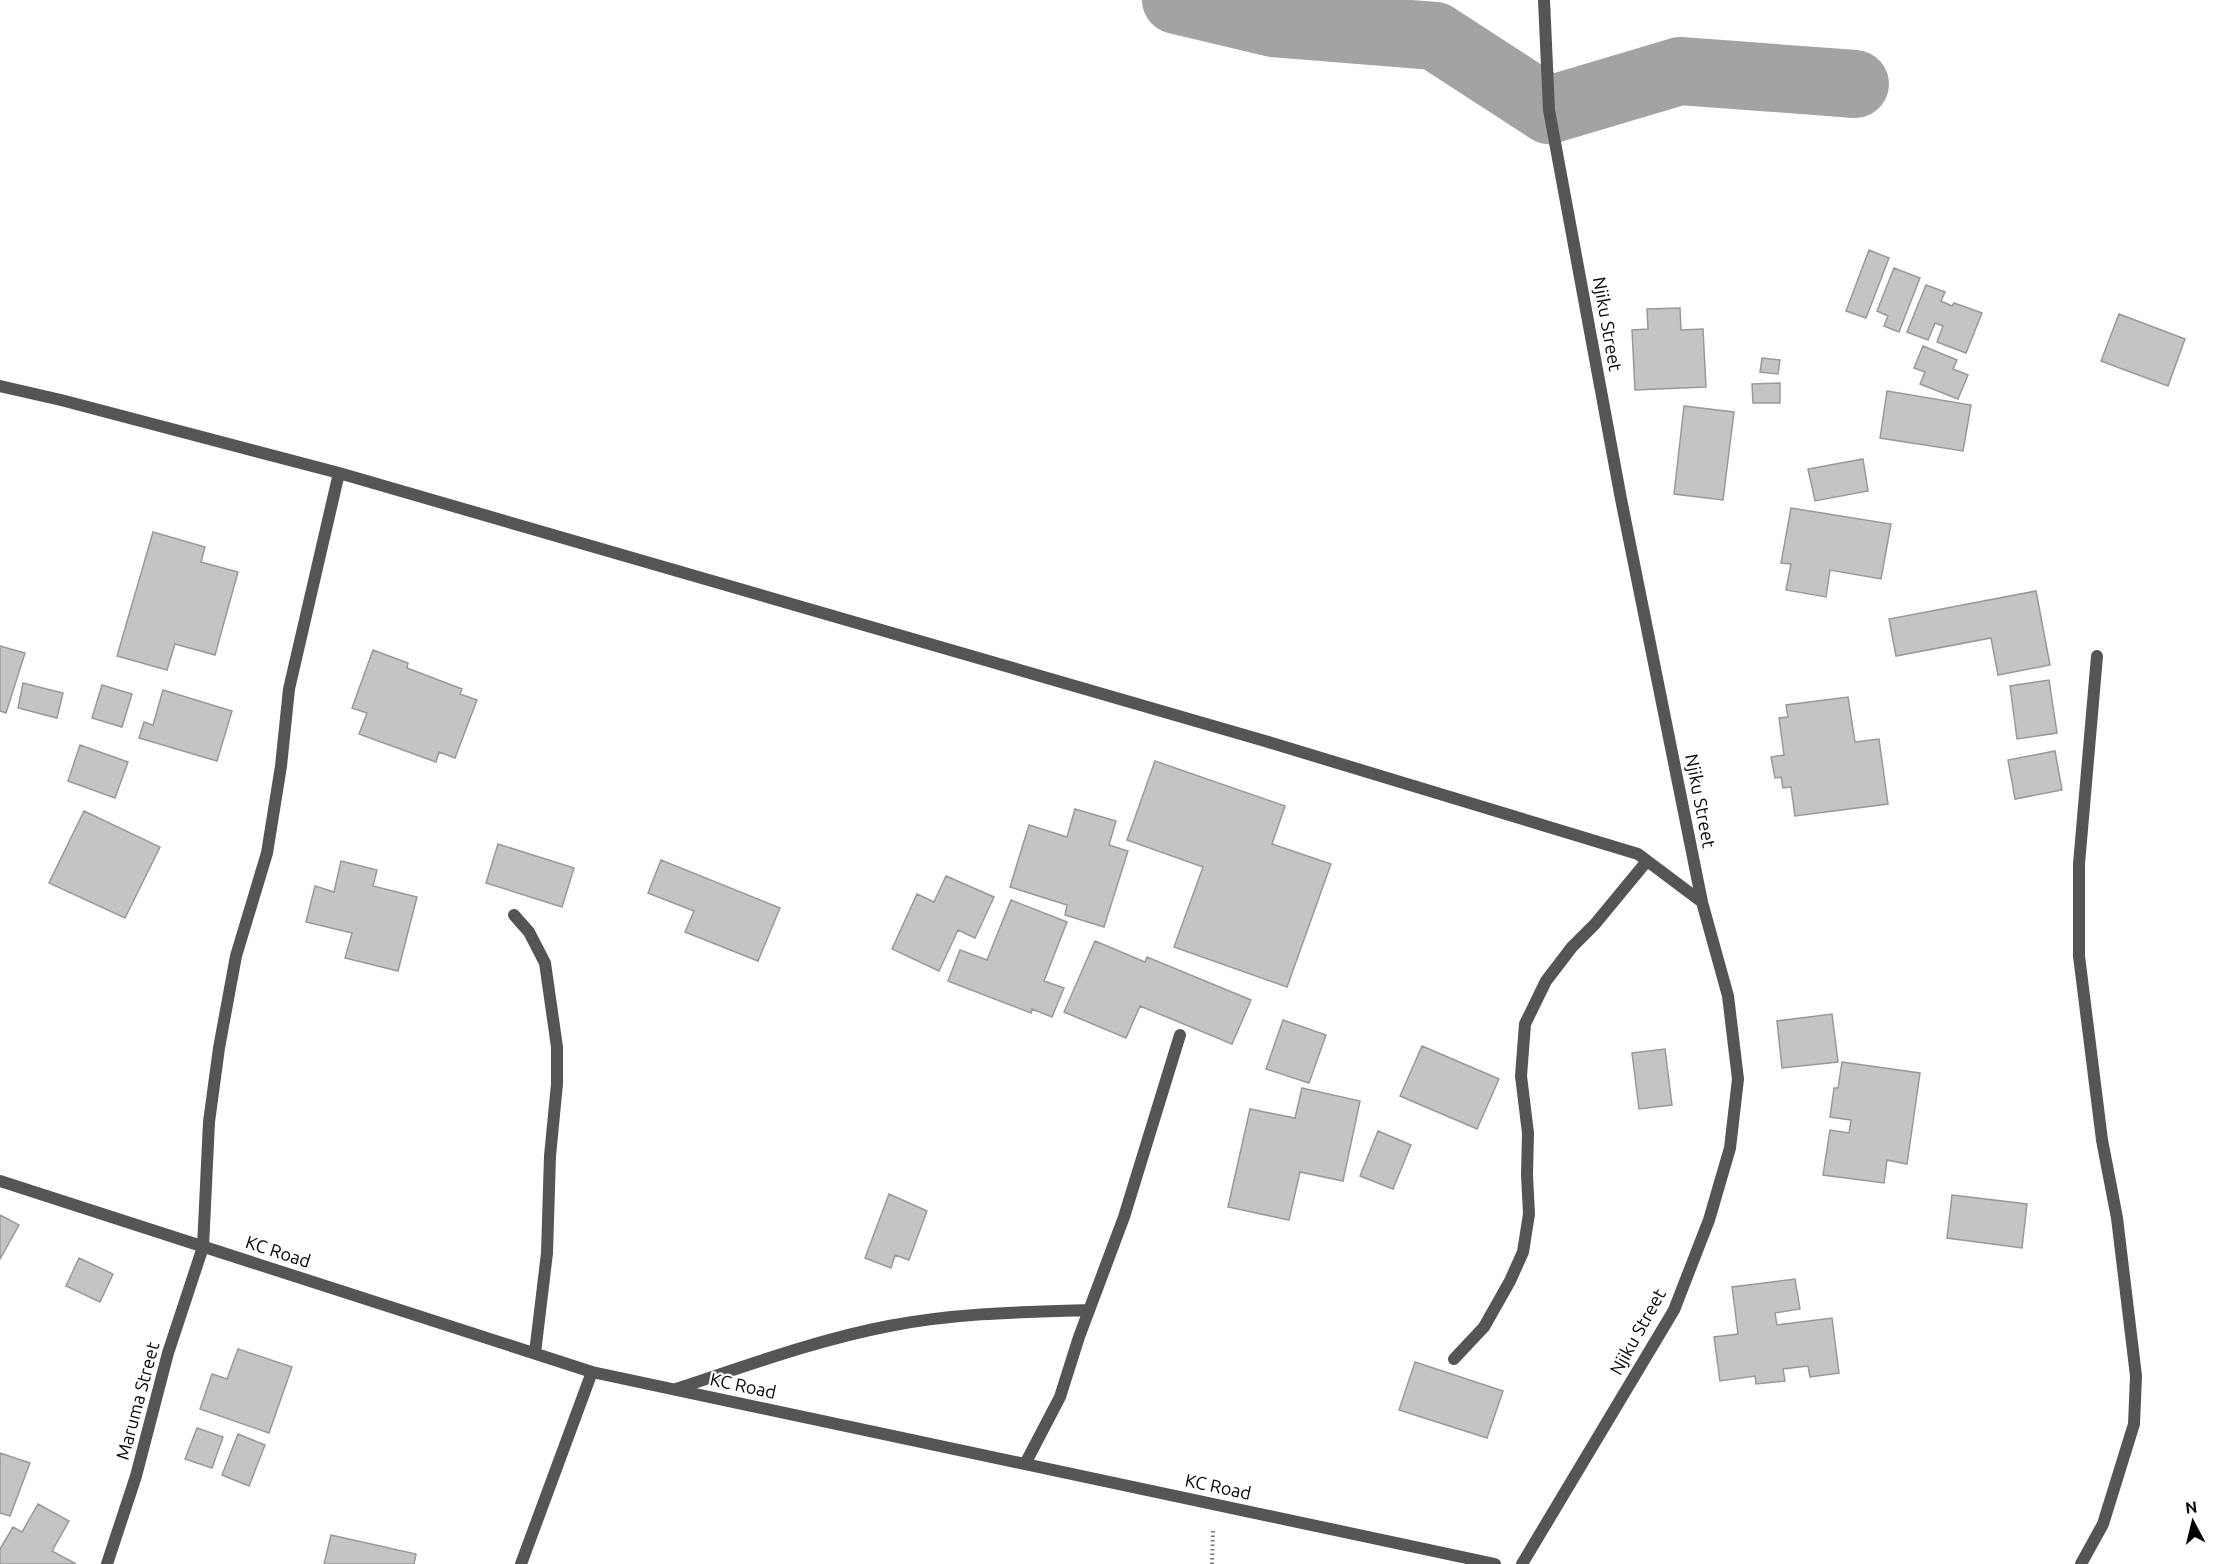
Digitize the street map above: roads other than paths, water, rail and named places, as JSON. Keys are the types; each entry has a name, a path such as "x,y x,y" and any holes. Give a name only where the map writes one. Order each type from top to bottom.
{"street":[{"name":"Njiku Street","path":"1522,1564 1674,1310 1709,1220 1730,1148 1738,1079 1728,996 1702,902 1621,499 1549,110 1544,0"},
{"path":"0,386 339,473 1265,741 1638,854 1702,902"},
{"name":"Maruma Street","path":"107,1564 136,1476 168,1353 204,1247 209,1122 219,1048 236,956 267,853 281,766 289,689 339,473"},
{"path":"2081,1564 2103,1524 2134,1424 2136,1376 2116,1218 2102,1140 2079,956 2079,864 2097,656"},
{"path":"1454,1359 1484,1327 1510,1281 1523,1252 1529,1214 1528,1133 1521,1076 1525,1024 1546,981 1572,947 1595,924 1647,861"},
{"path":"514,915 529,932 544,963 557,1047 547,1253 535,1353"},
{"path":"1025,1464 1060,1397 1089,1310 1124,1217 1180,1035"},
{"name":"KC Road","path":"0,1181 592,1372 1495,1564"},
{"path":"674,1389 804,1347 889,1326 953,1316 1089,1310"},
{"path":"521,1564 592,1372"}],"waterway":[{"path":"1176,0 1273,23 1435,36 1549,110 1680,71 1855,84"}]}
